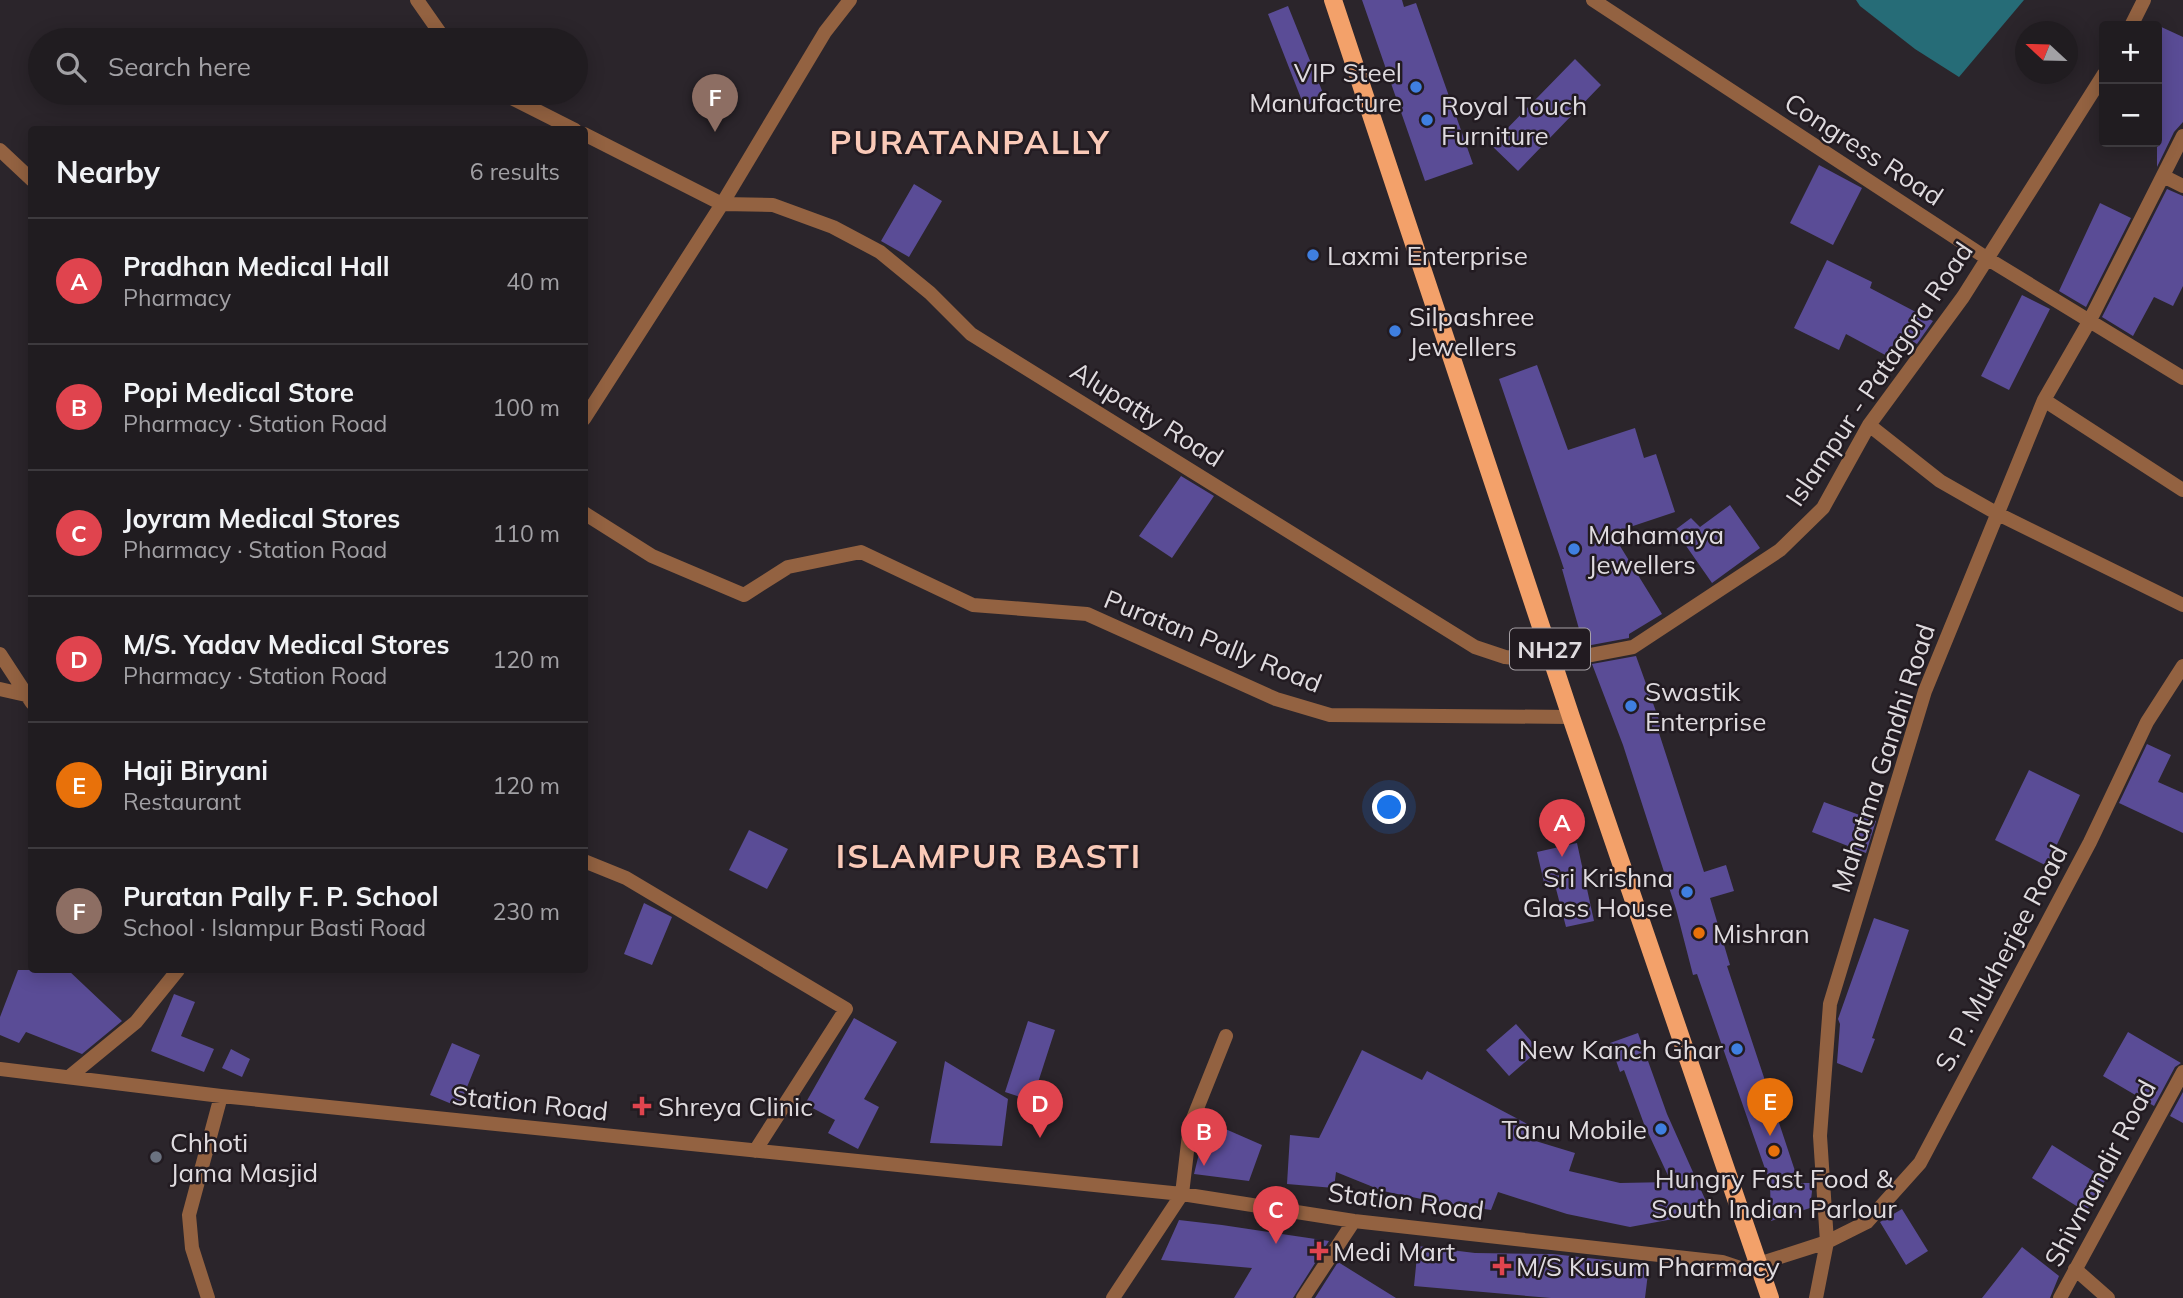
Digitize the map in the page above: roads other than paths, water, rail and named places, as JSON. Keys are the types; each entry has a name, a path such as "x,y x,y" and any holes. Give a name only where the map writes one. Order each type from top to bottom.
{"main road":[{"name":"NH27","path":"1333,0 1571,717 1769,1298"}],"street":[{"path":"416,0 436,28"},
{"path":"588,413 722,204 825,32 850,0"},
{"name":"Congress Road","path":"1593,0 1988,259 2183,378"},
{"path":"2134,21 2144,0"},
{"name":"Islampur - Patagora Road","path":"1554,662 1633,647 1780,550 1824,508 1869,425 1963,297 2099,82"},
{"path":"526,105 567,126"},
{"path":"588,136 722,204"},
{"name":"Mahatma Gandhi Road","path":"1816,1298 1827,1242 1820,1136 1830,1004 1925,691 2044,400 2090,320 2183,136"},
{"path":"0,150 28,176"},
{"path":"2163,176 2183,186"},
{"name":"Alupatty Road","path":"722,204 773,205 833,227 880,252 930,293 971,334 1475,647 1504,657 1554,662"},
{"path":"2044,400 2183,490"},
{"path":"1869,425 1940,481 1998,514 2183,605"},
{"name":"Puratan Pally Road","path":"588,516 652,556 744,595 788,567 861,552 974,605 1087,614 1276,699 1330,715 1571,717"},
{"path":"0,654 28,697"},
{"name":"S. P. Mukherjee Road","path":"1827,1242 1867,1222 1920,1163 2090,842 2147,722 2183,666"},
{"path":"0,690 28,699"},
{"path":"588,863 626,878 846,1009 755,1151"},
{"path":"69,1077 136,1022 176,973"},
{"path":"1113,1298 1182,1194 1190,1126 1226,1037"},
{"name":"Station Road","path":"0,1069 221,1096 1182,1194 1354,1221 1722,1262 1743,1269 1757,1264"},
{"name":"Shivmandir Road","path":"2060,1298 2183,1072"},
{"path":"208,1298 192,1248 189,1215 221,1096"},
{"path":"1303,1298 1354,1221"},
{"path":"1757,1264 1827,1242"},
{"path":"2075,1269 2108,1298"}],"water":[{"path":"1856,0 2024,0 1959,77 1915,49"}],"place":[{"name":"VIP Steel Manufacture","path":"1416,87"},
{"name":"Royal Touch Furniture","path":"1427,120"},
{"name":"Puratan Pally F. P. School","path":"715,132"},
{"name":"Laxmi Enterprise","path":"1313,255"},
{"name":"Silpashree Jewellers","path":"1395,331"},
{"name":"Mahamaya Jewellers","path":"1574,549"},
{"name":"Swastik Enterprise","path":"1631,706"},
{"name":"Pradhan Medical Hall","path":"1562,857"},
{"name":"Sri Krishna Glass House","path":"1687,892"},
{"name":"Mishran","path":"1699,933"},
{"name":"New Kanch Ghar","path":"1737,1049"},
{"name":"Shreya Clinic","path":"642,1106"},
{"name":"Tanu Mobile","path":"1661,1129"},
{"name":"Haji Biryani","path":"1770,1136"},
{"name":"M/S. Yadav Medical Stores","path":"1040,1138"},
{"name":"Hungry Fast Food & South Indian Parlour","path":"1774,1151"},
{"name":"Chhoti Jama Masjid","path":"156,1157"},
{"name":"Popi Medical Store","path":"1204,1166"},
{"name":"Joyram Medical Stores","path":"1276,1244"},
{"name":"Medi Mart","path":"1319,1251"},
{"name":"M/S Kusum Pharmacy","path":"1502,1266"}],"district":[{"name":"PURATANPALLY","path":"970,141"},
{"name":"ISLAMPUR BASTI","path":"989,855"}]}
